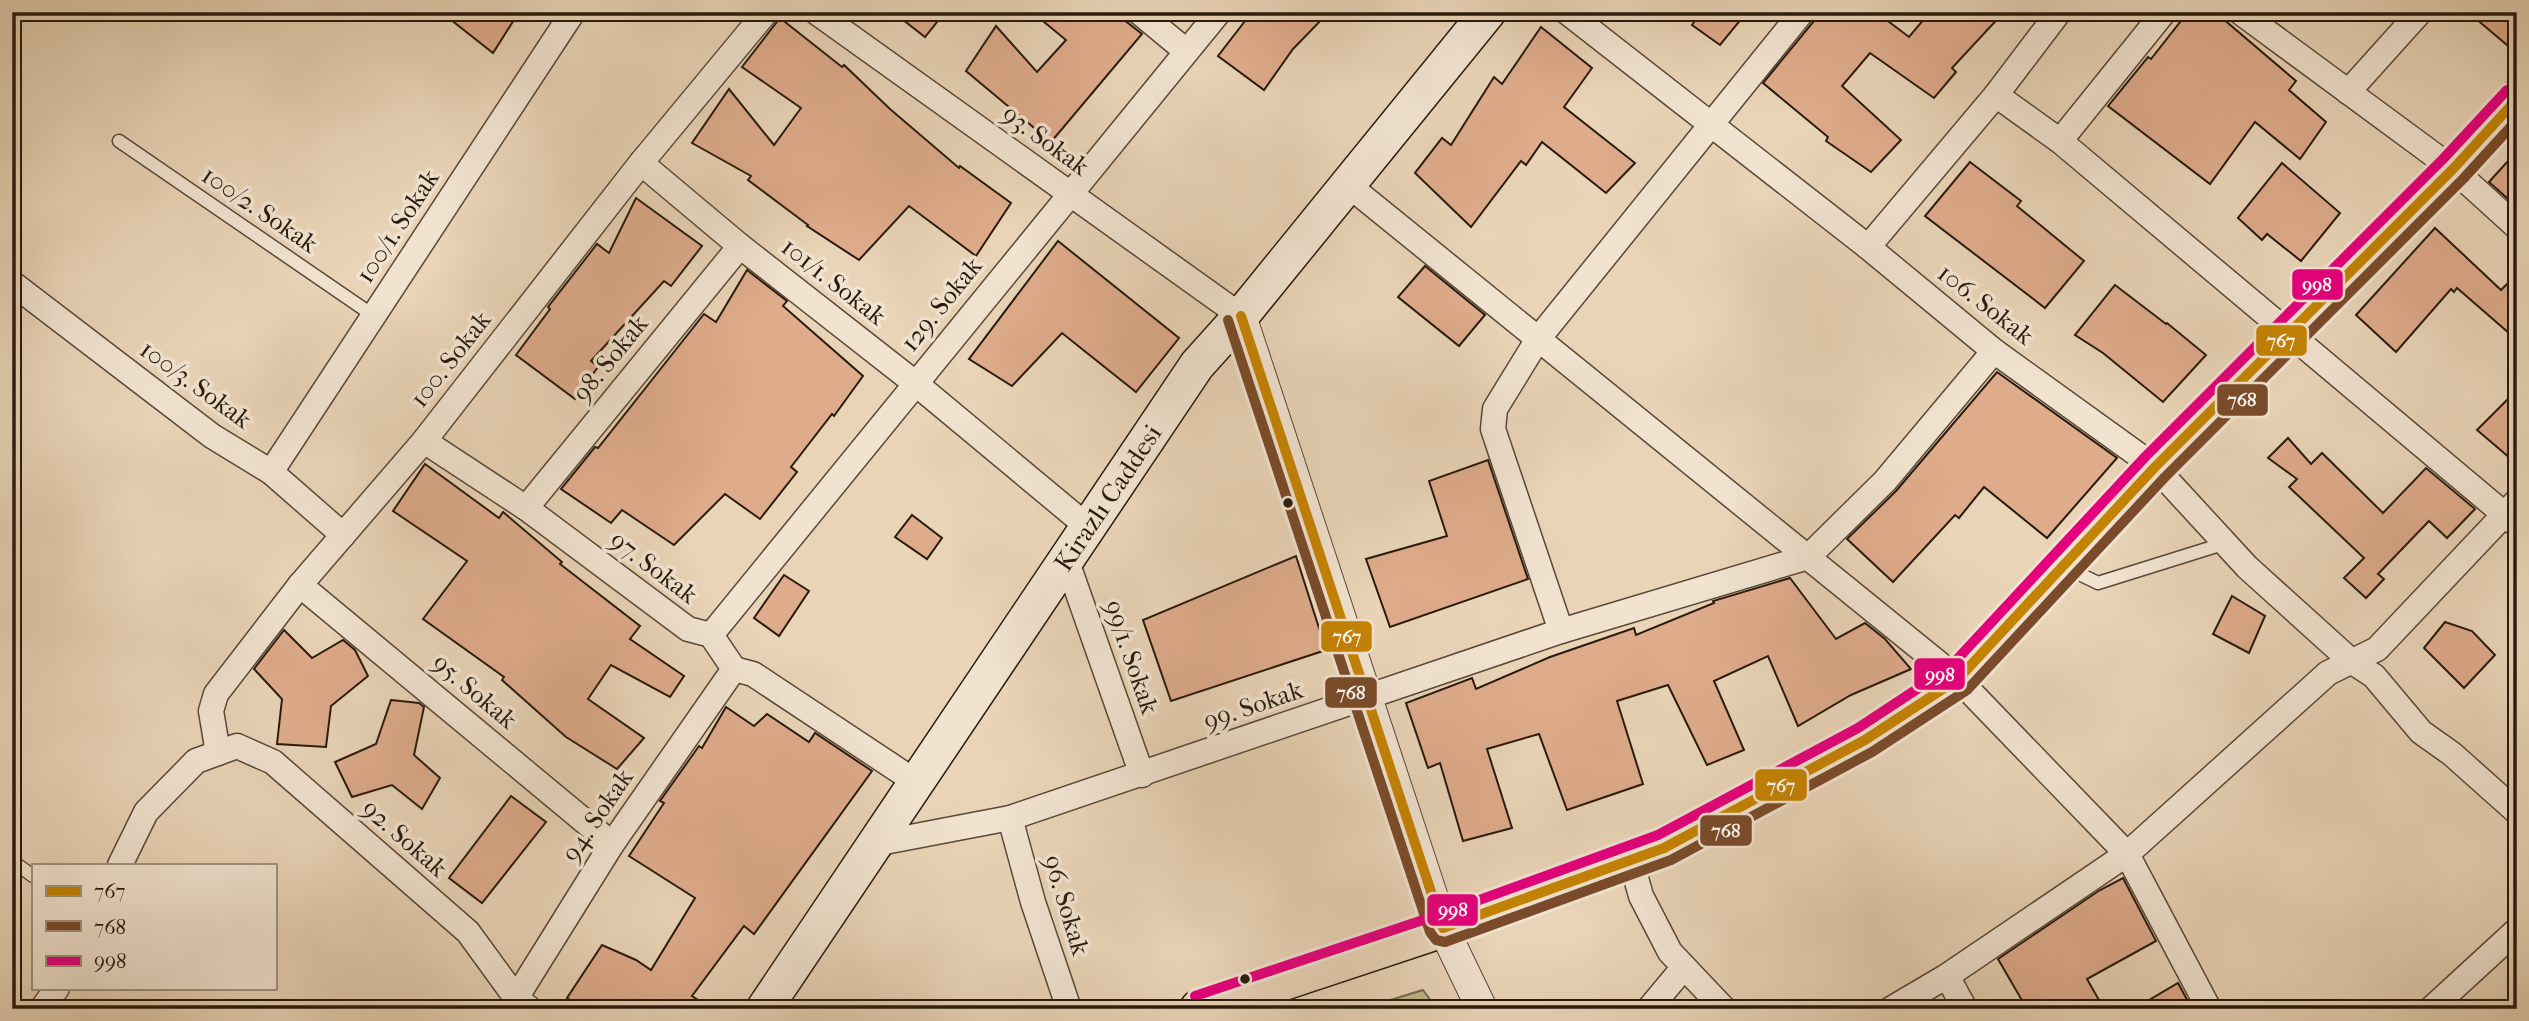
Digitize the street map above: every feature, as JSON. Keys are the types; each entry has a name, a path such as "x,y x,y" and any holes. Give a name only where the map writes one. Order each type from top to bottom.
{"main road":[{"name":"Kirazlı Caddesi","path":"764,1009 1197,365 1241,316 1489,12"},
{"path":"1199,1009 1443,928 1664,848 1865,740 1958,679 2155,467 2453,169 2517,99"}],"street":[{"name":"100/1. Sokak","path":"271,472 573,12"},
{"name":"100. Sokak","path":"218,753 211,711 216,694 300,585 424,441 641,163 766,12"},
{"name":"93. Sokak","path":"816,12 1241,316"},
{"path":"1139,12 1186,51"},
{"name":"129. Sokak","path":"711,635 1219,12"},
{"name":"106. Sokak","path":"1567,12 1868,247 1994,351 2155,467 2247,567 2351,661 2374,676 2421,732 2452,754 2517,812"},
{"path":"1561,631 1493,429 1495,409 1538,339 1802,12"},
{"path":"1868,247 1996,95 2059,12"},
{"path":"2060,141 2164,12"},
{"path":"2240,12 2453,169 2517,227"},
{"path":"2348,92 2420,12"},
{"path":"1891,1009 1947,976 2127,854 2328,673 2377,649 2512,513 2060,141 1996,95"},
{"name":"101/1. Sokak","path":"641,163 740,246 915,383 1088,527"},
{"path":"1347,184 1958,679 2127,854 2209,1009"},
{"name":"98. Sokak","path":"526,508 740,246"},
{"name":"100/3. Sokak","path":"12,283 212,436 271,472 343,535"},
{"path":"1241,316 1443,928 1482,1009"},
{"path":"1808,558 1885,481 1994,351"},
{"name":"97. Sokak","path":"424,441 526,508 688,629 711,635 734,669"},
{"name":"99. Sokak","path":"874,844 1010,818 1561,631 1808,558"},
{"name":"99/1. Sokak","path":"1066,559 1142,775"},
{"name":"95. Sokak","path":"300,585 612,844"},
{"path":"734,669 753,674 916,782"},
{"name":"94. Sokak","path":"523,1003 612,844 734,669"},
{"name":"92. Sokak","path":"218,753 237,746 273,762 468,933 523,1003"},
{"path":"120,864 146,812 196,761 218,753"},
{"name":"96. Sokak","path":"1010,818 1033,902 1069,1009"},
{"path":"1630,860 1641,896 1670,952 1724,1009"},
{"path":"2431,1009 2517,930"},
{"path":"1649,1009 1684,967"},
{"path":"1947,976 1965,1009"},
{"path":"42,1009 56,990"}],"lane":[{"name":"100/2. Sokak","path":"119,141 374,316"},
{"path":"2063,566 2098,583 2225,543"},
{"path":"12,861 32,875"}],"shaded area":[{"path":"1423,990 1437,1009 1361,1009"}],"building":[{"path":"441,12 519,12 493,53"},
{"path":"893,12 945,12 925,37"},
{"path":"1032,12 1114,12 1142,34 1051,142 966,71 996,26 1037,72 1066,40"},
{"path":"1252,12 1329,12 1293,49 1264,90 1218,56"},
{"path":"1701,12 1747,12 1720,45 1692,25"},
{"path":"1818,12 1876,12 1909,37 1930,12 2004,12 1952,68 1956,72 1934,98 1870,53 1842,86 1901,140 1871,172 1826,141 1828,137 1763,83 1814,21"},
{"path":"2188,12 2215,12 2296,81 2289,90 2326,122 2300,159 2255,122 2210,184 2108,106 2148,57 2151,59"},
{"path":"2468,12 2517,12 2517,33 2507,45"},
{"path":"780,18 842,67 844,65 959,168 960,166 1011,203 976,256 909,206 859,260 807,226 748,180 751,176 692,143 729,89 774,145 801,108 742,67"},
{"path":"1541,27 1592,68 1564,107 1635,163 1606,193 1542,142 1526,165 1521,161 1471,227 1415,173 1442,138 1451,145 1494,77 1502,84"},
{"path":"2517,151 2517,207 2489,182"},
{"path":"1970,162 2021,201 2017,206 2084,261 2045,308 1925,216"},
{"path":"2282,163 2340,213 2301,261 2267,234 2262,240 2238,218"},
{"path":"636,198 702,246 671,286 664,281 591,361 598,367 575,399 516,355 550,309 548,307 597,244 609,253"},
{"path":"2435,228 2501,290 2517,274 2517,340 2457,288 2454,292 2451,289 2396,352 2356,315"},
{"path":"1058,241 1179,338 1136,392 1062,333 1012,386 969,359"},
{"path":"1425,266 1485,315 1459,346 1398,297"},
{"path":"747,270 787,301 783,306 863,376 791,467 797,472 760,519 725,494 674,545 622,510 611,523 561,489 595,447 598,448 704,314 716,322"},
{"path":"2115,285 2206,355 2163,402 2103,353 2075,335"},
{"path":"1997,372 2117,458 2047,538 1984,487 1959,518 1955,515 1893,582 1847,539 1896,491"},
{"path":"2517,390 2517,464 2477,430"},
{"path":"2288,438 2311,464 2322,453 2383,513 2426,468 2475,509 2447,538 2429,521 2378,574 2384,579 2366,598 2344,578 2364,558 2289,487 2297,479 2268,458"},
{"path":"1488,460 1528,579 1390,627 1366,559 1447,536 1429,481"},
{"path":"425,464 499,518 503,512 562,562 560,564 640,626 630,639 684,676 670,697 611,665 588,699 644,738 617,769 566,737 502,680 504,677 423,619 467,561 393,511"},
{"path":"912,515 942,538 927,559 895,537"},
{"path":"1296,556 1326,650 1171,701 1143,620"},
{"path":"784,575 809,591 779,636 754,618"},
{"path":"1790,578 1836,639 1865,623 1885,639 1911,669 1851,695 1798,726 1768,656 1714,681 1744,750 1707,765 1668,685 1617,701 1643,784 1567,810 1539,734 1487,749 1512,828 1463,841 1440,763 1428,768 1406,703 1472,678 1476,689 1550,657 1634,628 1636,635 1714,603 1713,601"},
{"path":"2232,596 2265,616 2249,653 2213,634"},
{"path":"2445,622 2472,631 2495,655 2464,688 2424,648"},
{"path":"284,630 312,658 343,640 355,650 368,676 331,706 326,747 277,744 282,699 254,669"},
{"path":"391,700 419,703 424,707 414,755 440,778 422,809 392,785 352,797 335,762 376,744"},
{"path":"726,707 754,726 767,714 809,742 815,733 872,771 754,934 744,926 692,996 712,1009 584,1009 567,998 602,945 651,970 695,898 629,856 664,803 660,801 699,746 702,748"},
{"path":"511,796 546,822 482,903 449,878"},
{"path":"2123,878 2156,941 2087,979 2104,1009 2027,1009 1998,959 2100,890"},
{"path":"2178,983 2192,1009 2134,1009"}],"transit line":[{"name":"998","path":"1195,996 1438,915 1658,835 1858,728 1949,668 2145,457 2443,159 2507,90"},
{"name":"767","path":"1241,316 1443,928 1664,848 1865,740 1958,679 2155,467 2453,169 2517,99"},
{"name":"768","path":"1228,320 1430,932 1436,940 1445,942 1671,860 1872,752 1967,690 2165,477 2463,179 2517,120"}]}
